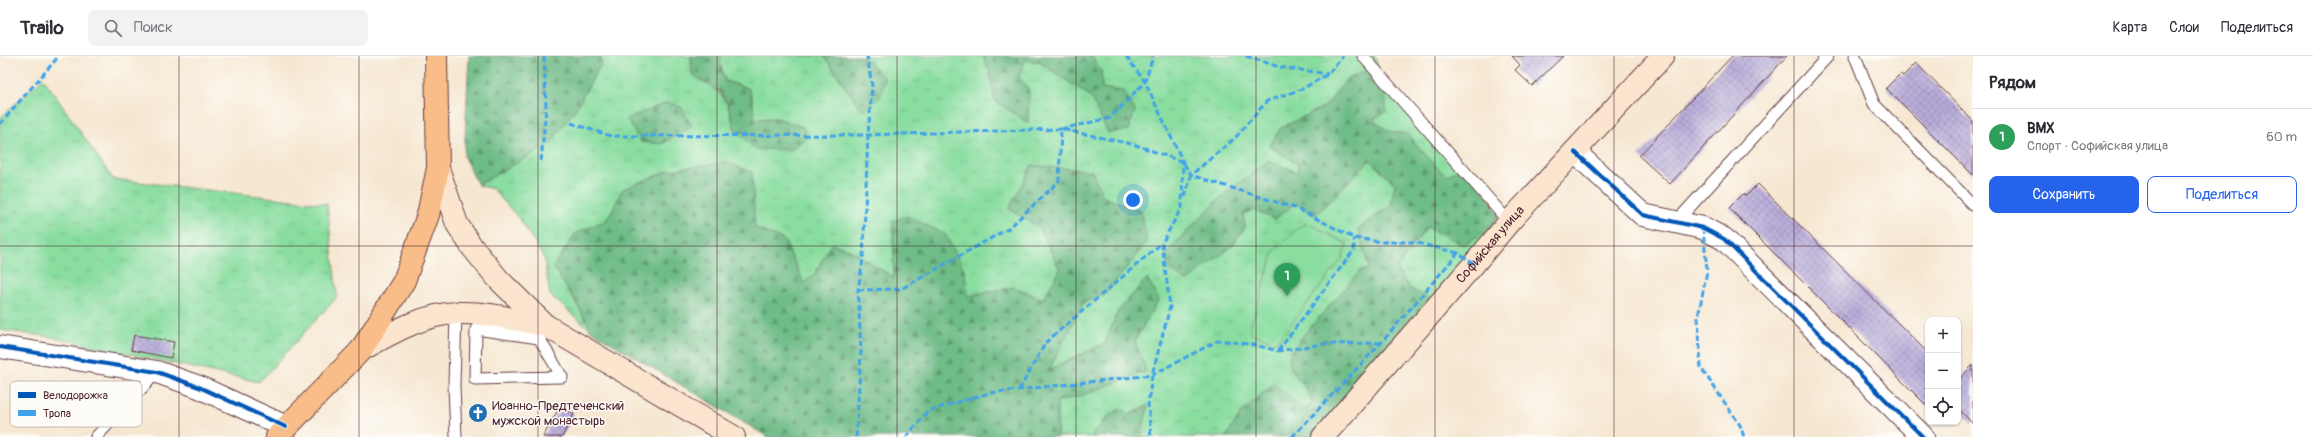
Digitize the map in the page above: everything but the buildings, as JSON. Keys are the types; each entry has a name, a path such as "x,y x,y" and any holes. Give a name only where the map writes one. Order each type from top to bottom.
{"highway":[{"path":"281,432 361,350 404,281 428,215 438,168 436,56"}],"main road":[{"name":"Софийская улица","path":"1323,437 1509,222 1662,56"},
{"path":"438,168 457,224 472,247 499,280 545,325 734,437"},
{"path":"361,350 400,328 456,313 486,322 545,325"}],"street":[{"path":"1575,152 1643,215 1703,228 1724,239 1922,437"},
{"path":"0,347 157,372 199,387 281,432"}],"lane":[{"path":"1363,56 1509,222"},
{"path":"1676,222 1828,56"},
{"path":"1855,56 1874,104 1973,205"},
{"path":"456,313 454,386 456,437"},
{"path":"486,322 539,338 562,377 475,379 476,329 486,322"},
{"path":"142,388 157,372"},
{"path":"96,437 105,427"}],"green space":[{"path":"469,56 600,56 601,64 577,107 550,144 478,185 464,157"},
{"path":"600,56 691,56 692,74 710,86 725,101 735,130 777,118 755,119 752,99 748,88 725,81 720,63 722,56 824,56 862,111 885,78 862,56 983,56 990,73 995,101 1019,77 1025,60 1039,62 1091,96 1102,88 1101,71 1092,56 1375,56 1380,76 1467,166 1445,176 1407,134 1388,131 1373,120 1346,80 1326,106 1281,128 1269,146 1298,164 1298,173 1223,195 1165,254 1169,269 1230,248 1245,227 1243,214 1253,210 1275,219 1295,203 1349,180 1370,160 1395,184 1391,205 1358,229 1369,269 1360,271 1302,337 1289,356 1291,370 1305,387 1313,403 1304,410 1242,412 1226,437 1141,437 1148,405 1129,415 1108,416 1091,437 1057,437 1057,401 1080,396 1146,371 1135,341 1145,324 1118,311 1105,343 1048,370 1084,302 1105,295 1141,211 1103,197 1009,209 1040,228 1060,270 1043,299 1014,287 967,296 964,269 893,221 894,278 848,249 832,244 814,275 804,283 784,240 755,228 753,208 623,189 607,220 576,233 554,267 593,332 550,295 544,258 521,221 493,189 478,185 550,143 577,107 601,64"},
{"path":"691,56 722,56 720,63 725,81 748,88 752,99 755,119 777,118 803,127 808,136 791,150 755,149 735,130 728,104 720,92 692,74"},
{"path":"824,56 863,56 885,78 880,97 862,111"},
{"path":"983,56 1092,56 1101,71 1102,88 1124,91 1135,111 1128,130 1108,133 1090,96 1039,62 1025,60 1019,77 1029,90 1028,123 995,101 990,73"},
{"path":"1368,69 1386,88 1386,111 1373,120 1388,131 1407,134 1445,176 1467,166 1499,214 1486,231 1463,245 1427,227 1396,269 1410,289 1438,302 1315,437 1226,437 1242,412 1274,383 1304,410 1313,404 1305,387 1291,370 1289,356 1302,337 1360,271 1369,269 1358,229 1391,205 1395,184 1370,160 1316,215 1295,203 1275,219 1253,210 1243,214 1245,227 1231,247 1187,281 1169,269 1165,254 1223,195 1268,161 1298,172 1298,164 1269,146 1281,128 1326,106 1346,80"},
{"path":"43,78 113,179 327,204 337,297 259,382 50,337 0,330 0,118"},
{"path":"668,102 681,107 692,126 662,144 641,142 627,119"},
{"path":"725,162 752,172 755,228 784,240 804,283 814,275 831,244 848,249 894,278 893,221 907,216 945,234 964,269 968,296 1014,287 1043,299 1060,270 1040,228 1009,209 1032,165 1092,171 1103,197 1141,211 1147,242 1105,295 1084,302 1049,370 1105,343 1118,311 1147,278 1159,299 1135,340 1146,371 1080,396 1057,401 1057,437 768,437 593,332 573,297 553,267 576,233 607,220 623,189 670,170"},
{"path":"1499,214 1486,241 1438,302 1410,289 1396,269 1427,227"},
{"path":"1308,223 1347,244 1342,259 1276,343 1249,332 1274,251 1299,227"},
{"path":"1148,405 1141,437 1091,437 1108,416 1121,408 1129,415"}],"marked path":[{"path":"0,124 59,56"},
{"path":"541,161 546,108 544,56"},
{"path":"856,437 861,352 858,290 863,259 868,135 872,86 867,56"},
{"path":"1126,56 1145,82 1183,162 1182,207 1162,243 1170,307 1152,375 1148,405 1151,437"},
{"path":"858,290 901,289 1009,228 1059,181 1061,129 1110,118 1145,82 1153,56"},
{"path":"1246,56 1279,67 1328,74"},
{"path":"1185,197 1191,175 1235,138 1267,101 1302,89 1328,74 1343,56"},
{"path":"571,123 611,136 868,135 1061,129 1136,145 1183,162 1191,175 1298,209 1354,238 1382,242 1414,242 1458,253"},
{"path":"1703,228 1707,271 1698,317 1701,368 1740,425 1744,437"},
{"path":"1278,351 1354,250 1354,238"},
{"path":"1019,390 1046,342 1162,243"},
{"path":"1292,437 1381,343 1458,253 1474,264"},
{"path":"906,437 928,411 989,393 1152,375 1219,340 1255,345 1278,351 1323,344 1381,343"}],"cycle path":[{"path":"1575,152 1643,215 1703,228 1724,239 1923,437"},
{"path":"0,347 157,372 199,387 286,427"}],"place":[{"name":"BMX","path":"1287,296"},
{"name":"Иоанно-Предтеченский мужской монастырь","path":"478,413"}]}
